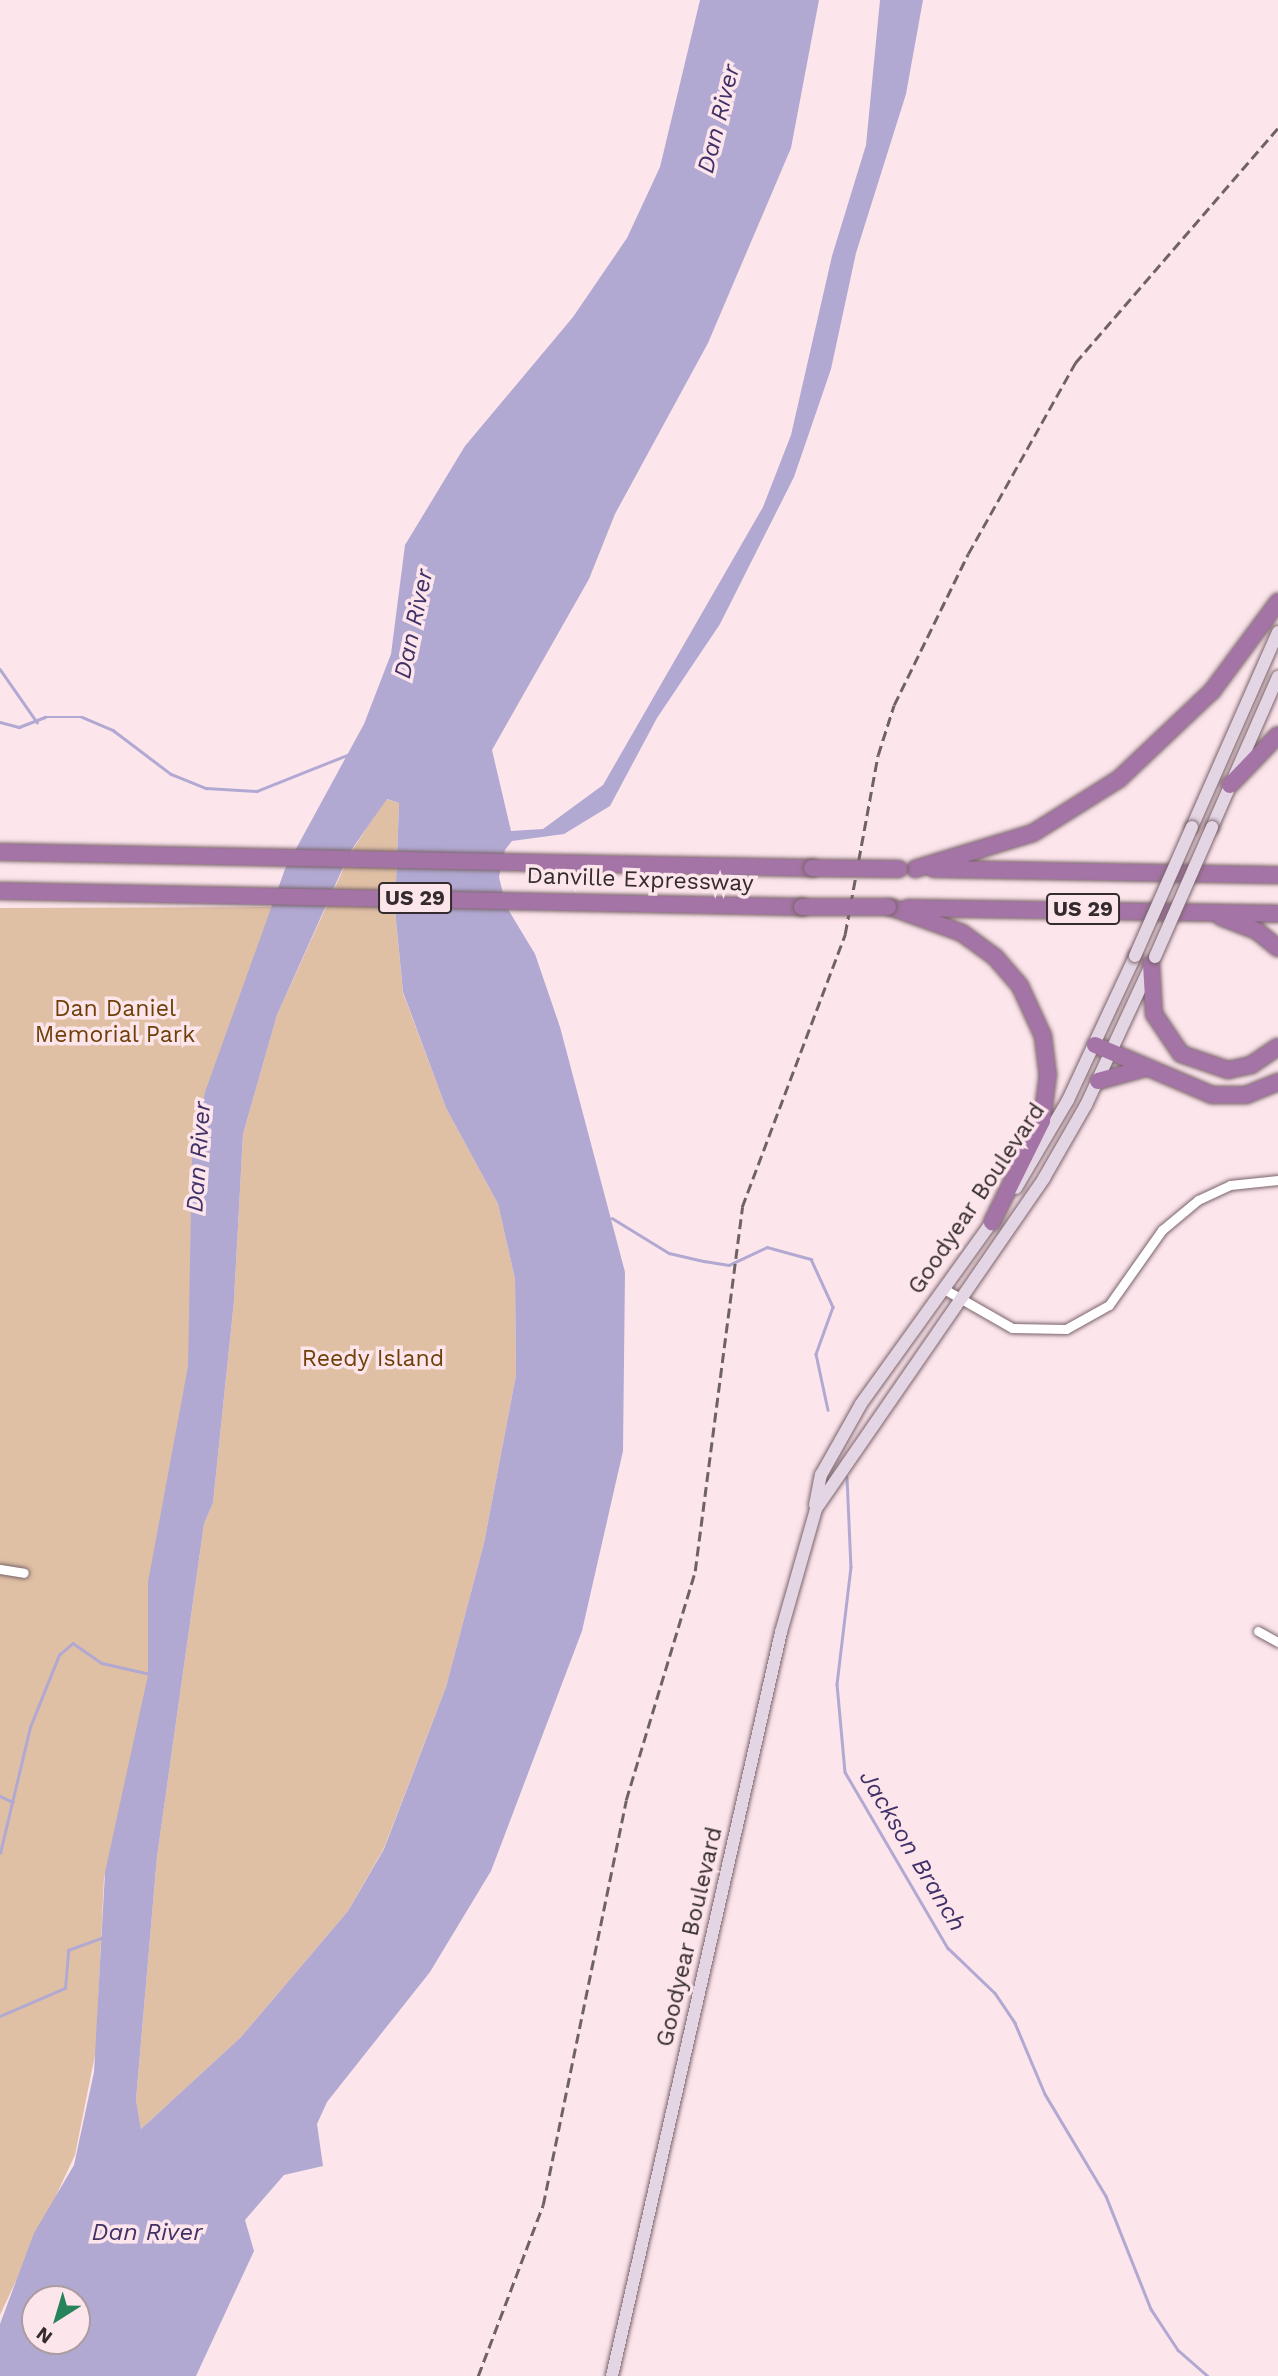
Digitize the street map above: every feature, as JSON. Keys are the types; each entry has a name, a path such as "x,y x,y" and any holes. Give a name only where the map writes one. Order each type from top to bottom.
{"highway":[{"path":"907,869 1032,833 1119,779 1212,691 1278,602"},
{"path":"1230,785 1278,735"},
{"name":"Danville Expressway","path":"0,852 1276,874"},
{"name":"Danville Expressway","path":"0,891 1278,914"},
{"path":"890,908 962,933 995,957 1020,986 1043,1036 1048,1074 1042,1121 992,1222"},
{"path":"1202,911 1246,925 1278,948"},
{"path":"1153,960 1154,1014 1181,1054 1228,1070 1251,1065 1278,1047"},
{"path":"1096,1045 1142,1069 1212,1095 1246,1095 1278,1082"},
{"path":"1098,1081 1142,1069"}],"main road":[{"name":"Goodyear Boulevard","path":"612,2376 781,1632 816,1509 821,1475 849,1424 992,1222 1096,1045 1278,632"},
{"name":"Goodyear Boulevard","path":"816,1509 1044,1178 1098,1081 1278,677"}],"street":[{"path":"944,1289 1023,1331 1075,1325 1109,1305 1161,1230 1198,1200 1230,1185 1278,1180"},
{"path":"0,1569 24,1573"},
{"path":"1258,1631 1278,1642"}],"green space":[{"name":"Reedy Island","path":"386,799 399,803 395,910 403,993 446,1108 498,1204 515,1279 516,1375 484,1543 446,1687 384,1848 348,1911 241,2037 141,2129 136,2100 157,1857 204,1524 213,1503 234,1301 243,1134 277,1015 351,852"},
{"name":"Dan Daniel Memorial Park","path":"277,907 195,1342 151,1672 104,1878 96,2050 75,2155 0,2315 0,908"}],"water":[{"name":"Dan River","path":"700,0 819,0 791,148 708,343 615,514 589,579 492,750 511,831 543,829 603,785 763,507 791,435 832,256 866,145 880,0 923,0 906,94 856,253 831,369 794,477 720,624 657,718 610,806 564,834 512,841 505,850 499,877 506,906 535,954 560,1027 625,1272 623,1451 582,1631 491,1871 430,1972 327,2102 317,2124 323,2166 284,2175 245,2220 254,2251 196,2376 0,2376 0,2324 34,2233 74,2165 94,2072 105,1872 148,1675 148,1582 188,1366 192,1154 205,1092 285,869 364,724 391,654 405,545 465,446 573,317 627,238 660,167","holes":["387,799 399,803 395,910 403,992 446,1108 498,1204 515,1279 516,1375 484,1543 446,1687 384,1849 348,1911 241,2037 141,2129 136,2100 157,1857 204,1524 213,1503 234,1301 243,1134 277,1015 350,852"]}],"waterway":[{"path":"0,669 37,722"},
{"path":"0,722 19,727 45,717 82,717 113,730 171,774 206,788 257,791 347,755"},
{"name":"Jackson Branch","path":"612,1218 669,1253 704,1261 729,1265 767,1247 811,1259 833,1307 816,1354 828,1410"},
{"name":"Jackson Branch","path":"847,1477 851,1567 837,1684 845,1772 948,1948 995,1993 1015,2023 1045,2094 1106,2196 1151,2309 1178,2350 1208,2376"},
{"path":"0,1853 30,1727 59,1655 73,1643 102,1663 150,1674"},
{"path":"0,1796 13,1802"},
{"path":"0,2016 65,1988 68,1950 104,1937"}],"railway":[{"path":"478,2376 543,2205 626,1800 695,1571 742,1207 845,934 878,755 894,705 968,554 1075,363 1278,128"}]}
